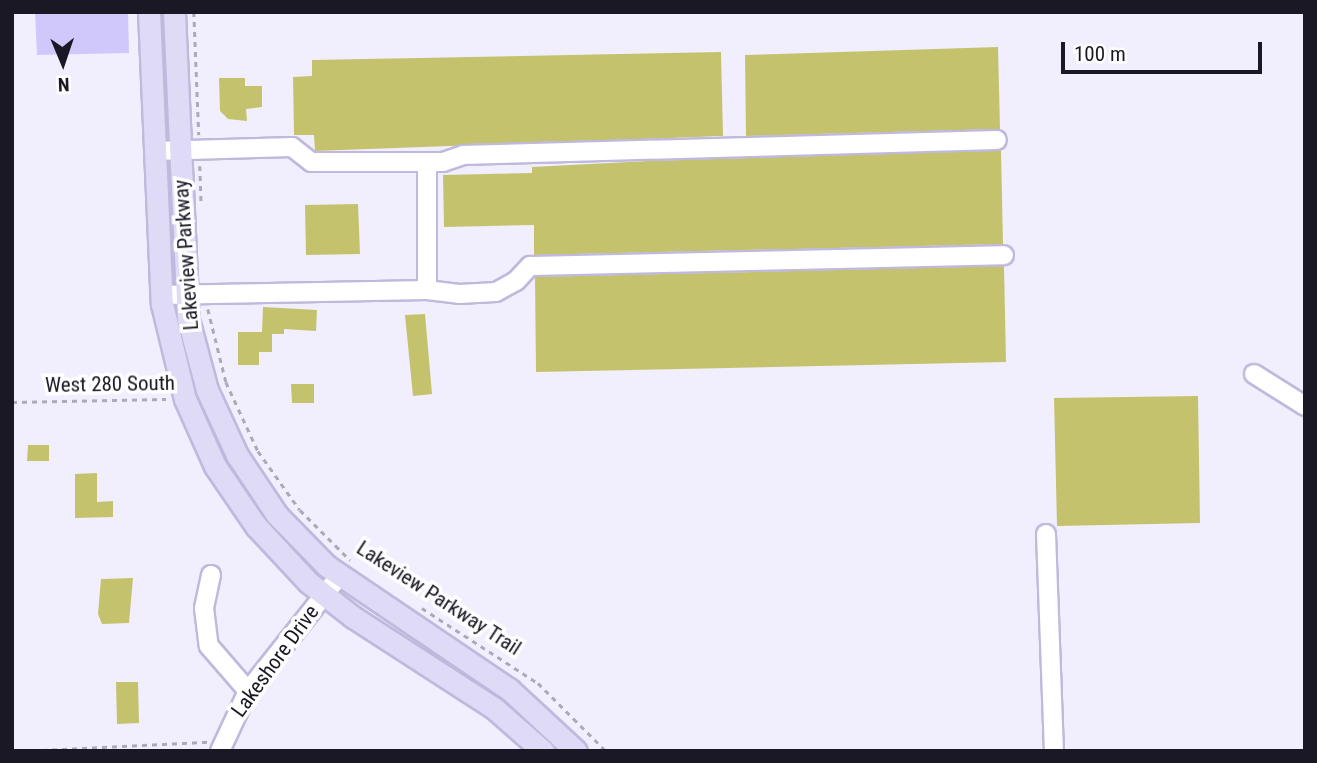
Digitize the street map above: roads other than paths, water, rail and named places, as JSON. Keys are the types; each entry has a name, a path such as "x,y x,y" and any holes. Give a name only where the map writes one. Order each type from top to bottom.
{"main road":[{"name":"Lakeview Parkway","path":"149,12 161,295 185,399 215,466 241,507 271,545 324,595 475,695 543,751"},
{"name":"Lakeview Parkway","path":"174,12 189,150 199,366 237,455 277,515 509,688 576,751"}],"street":[{"path":"154,151 292,146 311,162 427,162 463,155 997,140"},
{"path":"427,162 427,290"},
{"path":"161,295 427,290 496,292 516,281 530,267 1004,256"},
{"path":"1254,374 1305,406"},
{"path":"1046,534 1054,751"},
{"name":"Lakeshore Drive","path":"221,746 248,691 346,569"},
{"path":"211,575 204,608 209,646 248,691"}]}
